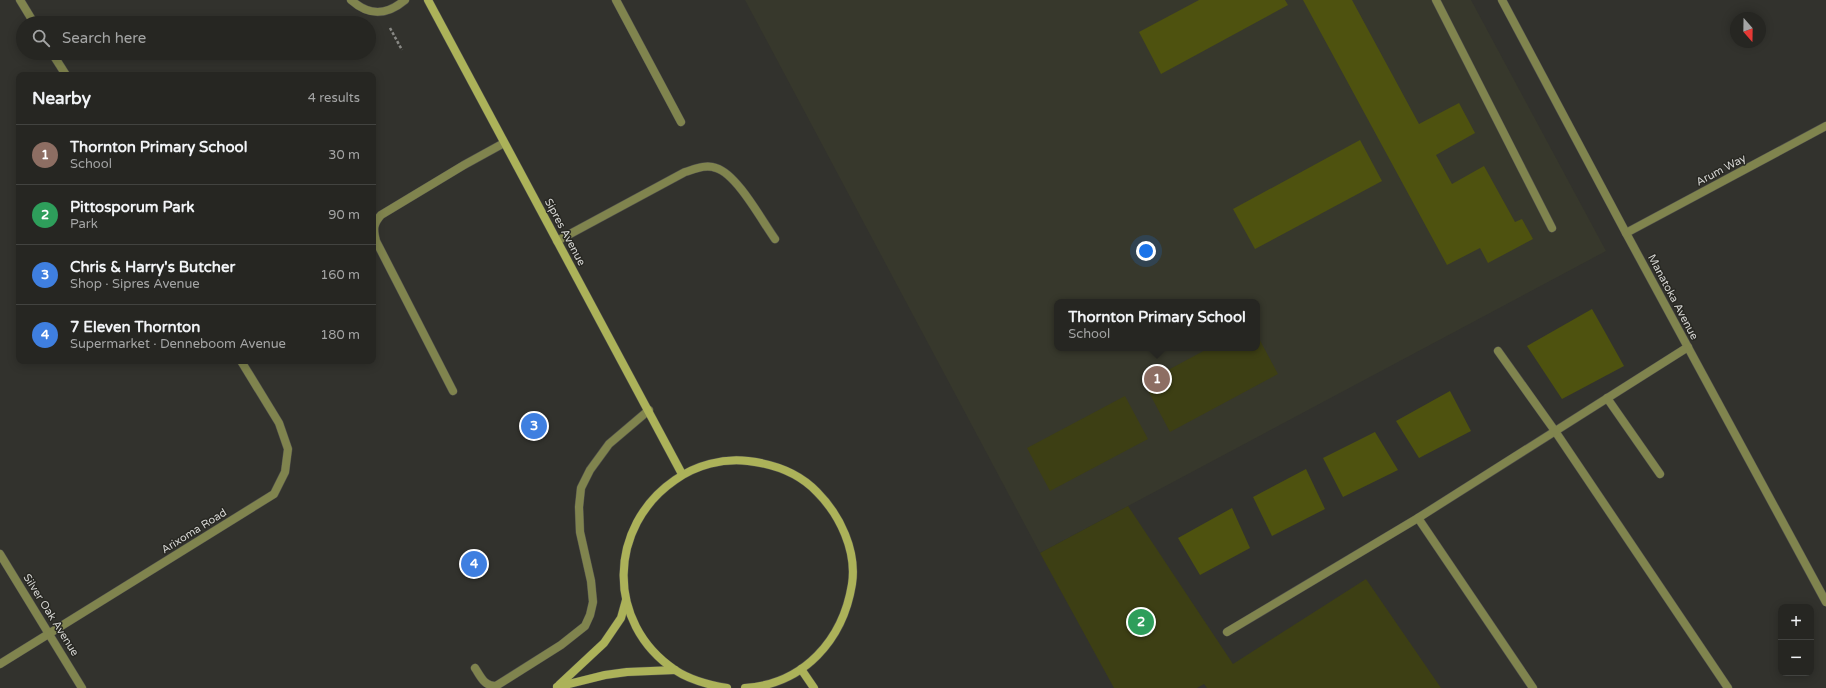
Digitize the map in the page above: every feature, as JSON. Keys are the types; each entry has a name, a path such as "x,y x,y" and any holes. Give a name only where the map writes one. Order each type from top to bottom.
{"street":[{"path":"20,0 30,16"},
{"path":"351,0 359,7 374,13 387,10 404,0"},
{"name":"Sipres Avenue","path":"428,0 682,474"},
{"path":"616,0 682,122"},
{"path":"1436,0 1552,228"},
{"name":"Manatoka Avenue","path":"1502,0 1626,233 1826,602"},
{"path":"56,60 64,72"},
{"name":"Arum Way","path":"1626,233 1826,126"},
{"path":"376,221 382,215 464,165 504,143"},
{"path":"557,241 685,172 700,167 715,167 728,175 738,185 775,239"},
{"path":"376,241 453,391"},
{"path":"1227,632 1418,518 1688,347"},
{"path":"1498,351 1555,431 1728,688"},
{"name":"Arixoma Road","path":"0,664 274,494 286,472 288,449 279,423 243,364"},
{"path":"1607,398 1660,474"},
{"path":"475,668 484,682 489,686 496,686 561,645 584,626 590,615 593,602 591,581 580,532 579,507 581,488 590,470 609,444 649,410"},
{"path":"727,688 710,685 692,679 675,670 658,656 644,640 633,621 626,600 623,582 624,562 628,543 636,522 648,503 659,492 682,474 701,466 742,460 782,468 800,478 816,490 830,505 840,522 848,542 852,561 852,582 847,608 833,637 821,653 801,670 784,678 766,685 745,688"},
{"path":"1418,518 1533,688"},
{"name":"Silver Oak Avenue","path":"0,554 82,688"},
{"path":"556,688 604,643 620,618 626,600"},
{"path":"556,688 605,675 627,672 675,670"},
{"path":"801,670 814,688"}],"path":[{"path":"389,26 402,50"}],"shaded area":[{"path":"745,0 1471,0 1606,251 1040,553"},
{"path":"1260,341 1278,374 1170,432 1144,383 1203,351 1260,351"},
{"path":"1125,396 1148,439 1050,491 1027,448"},
{"path":"1128,506 1233,664 1366,579 1441,688 1207,688 1204,684 1197,688 1114,688 1040,553"}],"building":[{"path":"1199,0 1285,0 1288,5 1161,74 1139,32"},
{"path":"1303,0 1352,0 1419,124 1459,103 1475,133 1436,155 1452,184 1484,166 1515,222 1522,219 1533,239 1488,263 1480,248 1447,265"},
{"path":"1360,140 1382,181 1255,249 1233,209"},
{"path":"1592,309 1624,366 1562,399 1527,346"},
{"path":"1450,391 1471,431 1419,458 1396,421"},
{"path":"1375,432 1398,470 1343,497 1323,458"},
{"path":"1306,469 1325,509 1272,536 1253,497"},
{"path":"1232,508 1250,548 1200,575 1178,538"}],"place":[{"name":"Thornton Primary School","path":"1157,379"},
{"name":"Chris & Harry's Butcher","path":"534,426"},
{"name":"7 Eleven Thornton","path":"474,564"},
{"name":"Pittosporum Park","path":"1141,622"}]}
